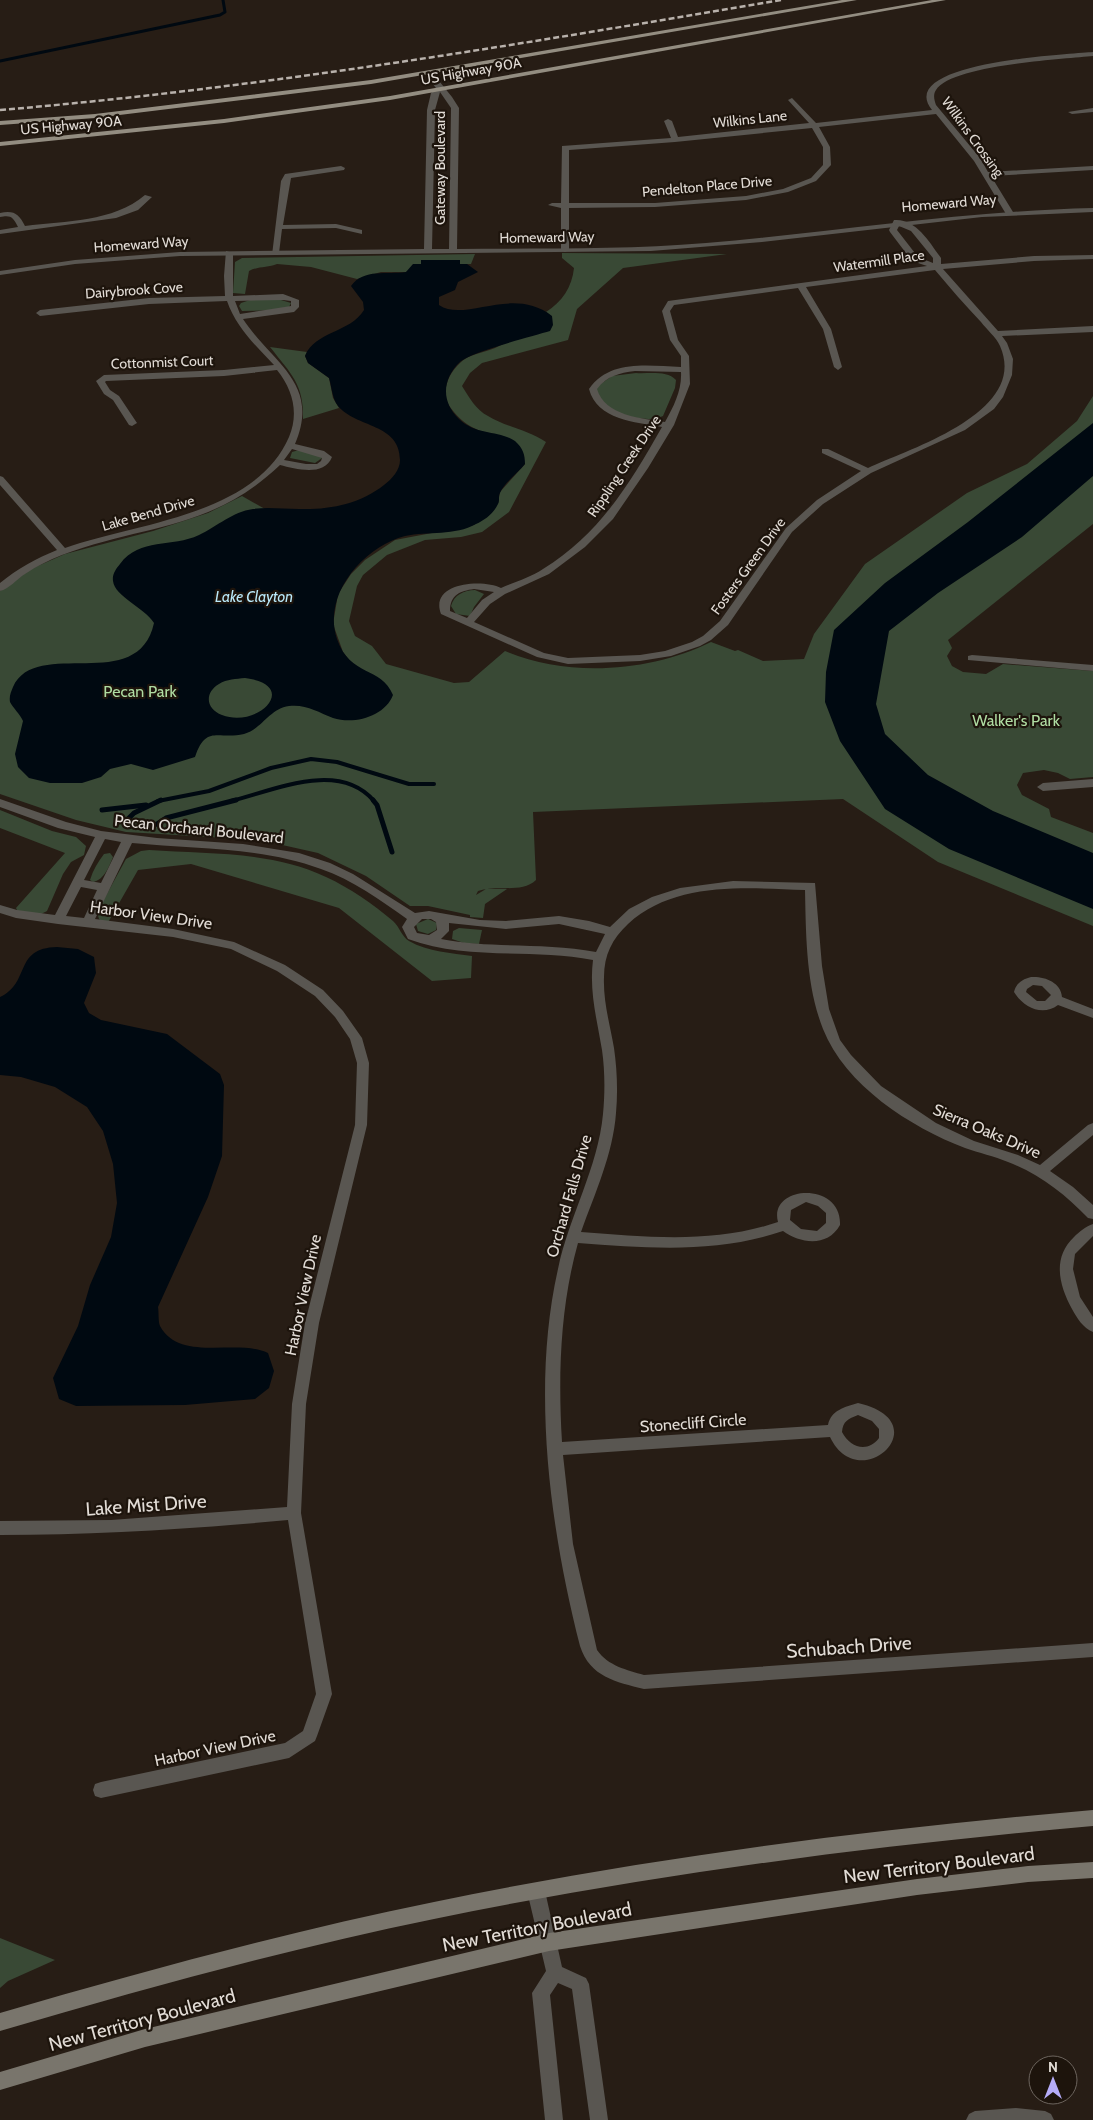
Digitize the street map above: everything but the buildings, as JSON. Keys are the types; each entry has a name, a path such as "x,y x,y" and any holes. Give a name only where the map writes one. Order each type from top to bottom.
{"main road":[{"name":"US Highway 90A","path":"0,123 95,116 218,102 428,73 854,0"},
{"name":"US Highway 90A","path":"0,144 88,136 312,110 943,0"},
{"path":"0,139 88,136"},
{"name":"New Territory Boulevard","path":"0,2022 215,1961 536,1890 746,1856 863,1840 989,1826 1093,1818"},
{"name":"New Territory Boulevard","path":"0,2081 146,2038 320,1995 549,1942 917,1887 1028,1874 1093,1870"}],"street":[{"name":"Wilkins Crossing","path":"1009,212 986,174 936,112 931,101 934,88 951,75 974,69 1093,54"},
{"name":"Gateway Boulevard","path":"428,73 440,89 451,98 455,108 453,252"},
{"name":"Gateway Boulevard","path":"428,252 430,110 435,93 440,89"},
{"name":"Pendelton Place Drive","path":"552,205 697,203 750,197 795,189 819,178 827,166 828,152 813,125 792,100"},
{"path":"1072,112 1093,110"},
{"name":"Wilkins Lane","path":"565,206 565,148 675,140 936,112"},
{"path":"668,121 675,140"},
{"path":"276,253 285,181 288,176 341,168"},
{"path":"986,174 1093,168"},
{"path":"1,230 23,229 116,216 135,208 148,197"},
{"path":"565,206 565,250"},
{"name":"Homeward Way","path":"0,273 115,258 276,253 651,249 716,246 897,222 1009,212 1093,210"},
{"path":"0,215 10,213 16,216 23,229"},
{"name":"Fosters Green Drive","path":"468,623 549,658 578,661 640,658 667,654 707,638 724,623 778,544 802,517 839,488 868,471 962,428 991,407 1004,388 1009,366 1004,343 937,267 916,259 894,230 897,222 914,229 937,258 937,267"},
{"path":"280,227 336,226 360,232"},
{"name":"Lake Bend Drive","path":"0,588 37,563 63,551 190,517 236,495 269,472 290,446 298,425 300,410 296,395 280,367 247,331 238,317 230,299 229,254"},
{"name":"Watermill Place","path":"671,303 1015,258 1093,257"},
{"path":"801,286 827,329 838,367"},
{"path":"230,299 283,297 295,300 296,304 291,310 238,317"},
{"name":"Dairybrook Cove","path":"40,313 149,301 230,299"},
{"name":"Rippling Creek Drive","path":"468,623 486,602 501,592 546,572 597,531 625,495 669,425 684,393 685,356 674,340 666,311 671,303"},
{"path":"997,334 1093,329"},
{"name":"Cottonmist Court","path":"132,423 116,398 101,385 100,381 104,378 224,373 280,367"},
{"path":"669,425 609,411 596,402 593,390 596,383 615,372 643,369 686,370"},
{"path":"279,462 312,467 325,464 327,460 327,456 321,453 290,446"},
{"path":"824,451 868,471"},
{"path":"1,482 63,551"},
{"path":"468,623 445,612 444,606 448,596 464,587 487,587 501,592"},
{"path":"972,658 1093,668"},
{"path":"1043,787 1093,783"},
{"name":"Pecan Orchard Boulevard","path":"0,803 79,830 102,835 267,851 312,861 351,877 414,918"},
{"path":"58,920 102,835"},
{"path":"87,923 128,839"},
{"path":"77,883 105,887"},
{"name":"Orchard Falls Drive","path":"610,1672 592,1658 571,1581 554,1449 554,1371 559,1302 573,1237 598,1165 610,1115 610,1066 598,984 598,957 612,932 641,909 659,899 681,891 718,886 811,886"},
{"name":"Sierra Oaks Drive","path":"811,886 811,912 820,997 835,1041 863,1078 914,1117 968,1143 1019,1161 1042,1172 1093,1214"},
{"name":"Harbor View Drive","path":"0,909 16,914 58,920 173,933 234,946 281,968 319,994 339,1014 356,1038 362,1063 361,1125 312,1323 300,1404 294,1513 324,1694 309,1736 289,1750 101,1790"},
{"path":"598,957 574,951 544,948 466,947 412,936 408,927 414,918 427,914 439,918 506,925 559,920 589,925 612,932"},
{"path":"425,940 438,936 443,931 443,922 439,918"},
{"path":"1056,999 1093,1014"},
{"path":"1042,1172 1093,1128"},
{"path":"573,1237 642,1242 705,1242 769,1232 785,1225"},
{"path":"1093,1229 1076,1242 1066,1262 1070,1293 1093,1326"},
{"name":"Stonecliff Circle","path":"554,1449 834,1431"},
{"name":"Lake Mist Drive","path":"0,1528 140,1527 294,1513"},
{"name":"Schubach Drive","path":"610,1672 644,1682 1093,1650"},
{"path":"536,1890 555,1973 541,1993 554,2120"},
{"path":"555,1973 580,1984 599,2120"},
{"path":"975,2120 1016,2117 1045,2120"}],"green space":[{"name":"Pecan Park","path":"562,253 727,254 623,268 577,309 568,340 482,363 470,373 462,386 480,410 495,420 532,434 546,442 509,512 482,532 461,537 425,540 387,555 363,575 357,586 349,621 355,636 372,646 386,664 454,683 469,682 505,651 529,660 582,668 609,668 662,660 711,642 735,651 738,650 763,661 804,659 814,634 865,564 967,493 1027,464 1077,421 1093,396 1093,524 948,640 952,648 947,656 952,666 963,672 986,674 1003,664 1093,671 1093,777 1070,779 1058,773 1044,770 1023,773 1017,785 1022,795 1049,809 1051,817 1093,833 1093,926 938,862 843,799 533,812 536,880 523,887 486,889 507,889 485,904 483,918 470,917 470,915 428,906 410,906 366,876 318,853 260,840 126,832 76,820 0,794 0,591 31,569 65,554 153,531 208,513 242,496 279,517 269,637 353,665 343,652 333,624 338,594 351,574 365,560 395,540 474,525 498,503 500,492 525,464 505,437 474,428 455,414 447,402 447,384 456,367 463,360 495,348 552,317 546,312 561,299 573,275 574,268 562,258"},
{"path":"475,254 471,264 459,264 460,260 421,261 421,264 406,272 381,272 357,279 311,267 277,264 249,271 245,294 233,293 235,262 242,258"},
{"path":"250,300 281,300 291,303 289,307 281,310 242,311 239,306 241,303"},
{"path":"270,347 307,352 305,356 308,363 329,378 333,398 339,408 303,419 303,407 299,388 290,372"},
{"path":"636,373 663,374 676,380 675,388 663,416 649,419 632,417 601,404 595,388 612,376"},
{"path":"299,450 321,456 322,458 315,463 290,458 292,452"},
{"path":"475,590 484,594 470,616 456,614 451,606 454,599 463,592"},
{"path":"0,810 52,831 76,837 86,846 84,855 71,862 63,874 47,911 41,914 18,912 16,908 65,853 0,828"},
{"path":"141,851 216,853 262,858 284,862 326,877 352,891 393,921 404,937 416,945 432,950 472,956 471,978 432,981 339,908 191,864 138,870 106,926 99,919 97,912 126,859"},
{"path":"110,853 113,857 108,869 100,879 93,882 90,880 96,866 104,854"},
{"path":"428,919 437,923 436,930 428,934 418,931 416,924"},
{"path":"459,928 482,930 479,944 464,943 452,939 453,931"},
{"path":"0,1938 55,1960 8,1981 0,1988"}],"water":[{"name":"Lake Clayton","path":"421,260 460,260 460,264 467,264 478,272 458,282 455,290 439,297 439,305 450,309 462,310 506,304 521,304 537,307 552,316 553,325 550,331 489,349 466,358 454,369 447,383 446,390 449,405 459,419 480,431 502,435 515,441 523,452 525,464 502,489 499,494 499,503 494,510 489,516 468,528 450,532 405,536 389,542 361,562 341,590 335,606 334,622 337,639 350,660 381,679 388,686 393,695 389,702 368,717 351,720 333,718 301,706 282,708 256,728 244,734 208,737 199,747 195,757 153,770 131,764 110,769 101,777 82,783 50,783 29,778 18,767 15,754 23,721 10,702 13,687 25,673 42,666 108,662 128,657 144,645 154,623 144,612 119,592 113,581 116,570 128,556 147,546 189,539 232,516 253,509 322,508 354,501 375,492 395,474 400,460 398,448 393,439 376,427 355,419 338,406 333,396 329,378 308,363 305,356 316,342 358,318 364,310 363,302 351,286 356,280 369,274 406,272 413,264 421,264","holes":["245,678 262,682 270,689 272,696 268,704 260,711 249,716 236,718 222,715 210,705 209,696 211,692 222,682"]},
{"path":"1093,423 1093,476 1022,537 938,593 889,631 876,704 885,734 928,775 993,811 1093,853 1093,909 949,849 885,809 840,741 825,702 826,672 834,630 885,583 968,522"},
{"path":"57,947 78,949 94,957 96,973 84,1003 89,1013 101,1020 167,1034 220,1074 224,1085 222,1156 208,1197 158,1307 159,1322 169,1337 181,1344 210,1348 256,1349 268,1353 274,1371 269,1388 255,1399 185,1405 76,1406 59,1399 53,1378 78,1326 90,1285 111,1237 117,1203 113,1164 103,1131 87,1107 55,1087 21,1077 0,1075 0,997 10,991 34,953 43,949"}],"waterway":[{"path":"0,61 220,15 225,12 223,0"},
{"path":"160,801 209,791 271,768 311,759 337,762 409,784 434,784"},
{"path":"231,801 286,785 325,780 343,782 360,789 373,800"},
{"path":"157,824 166,818 236,800"},
{"path":"373,800 377,805 392,852"},
{"path":"127,820 134,813 160,801"},
{"path":"102,810 146,805"}],"railway":[{"path":"0,110 98,101 294,77 586,33 781,0"}],"park label":[{"name":"Walker's Park","path":"1016,720"}]}
